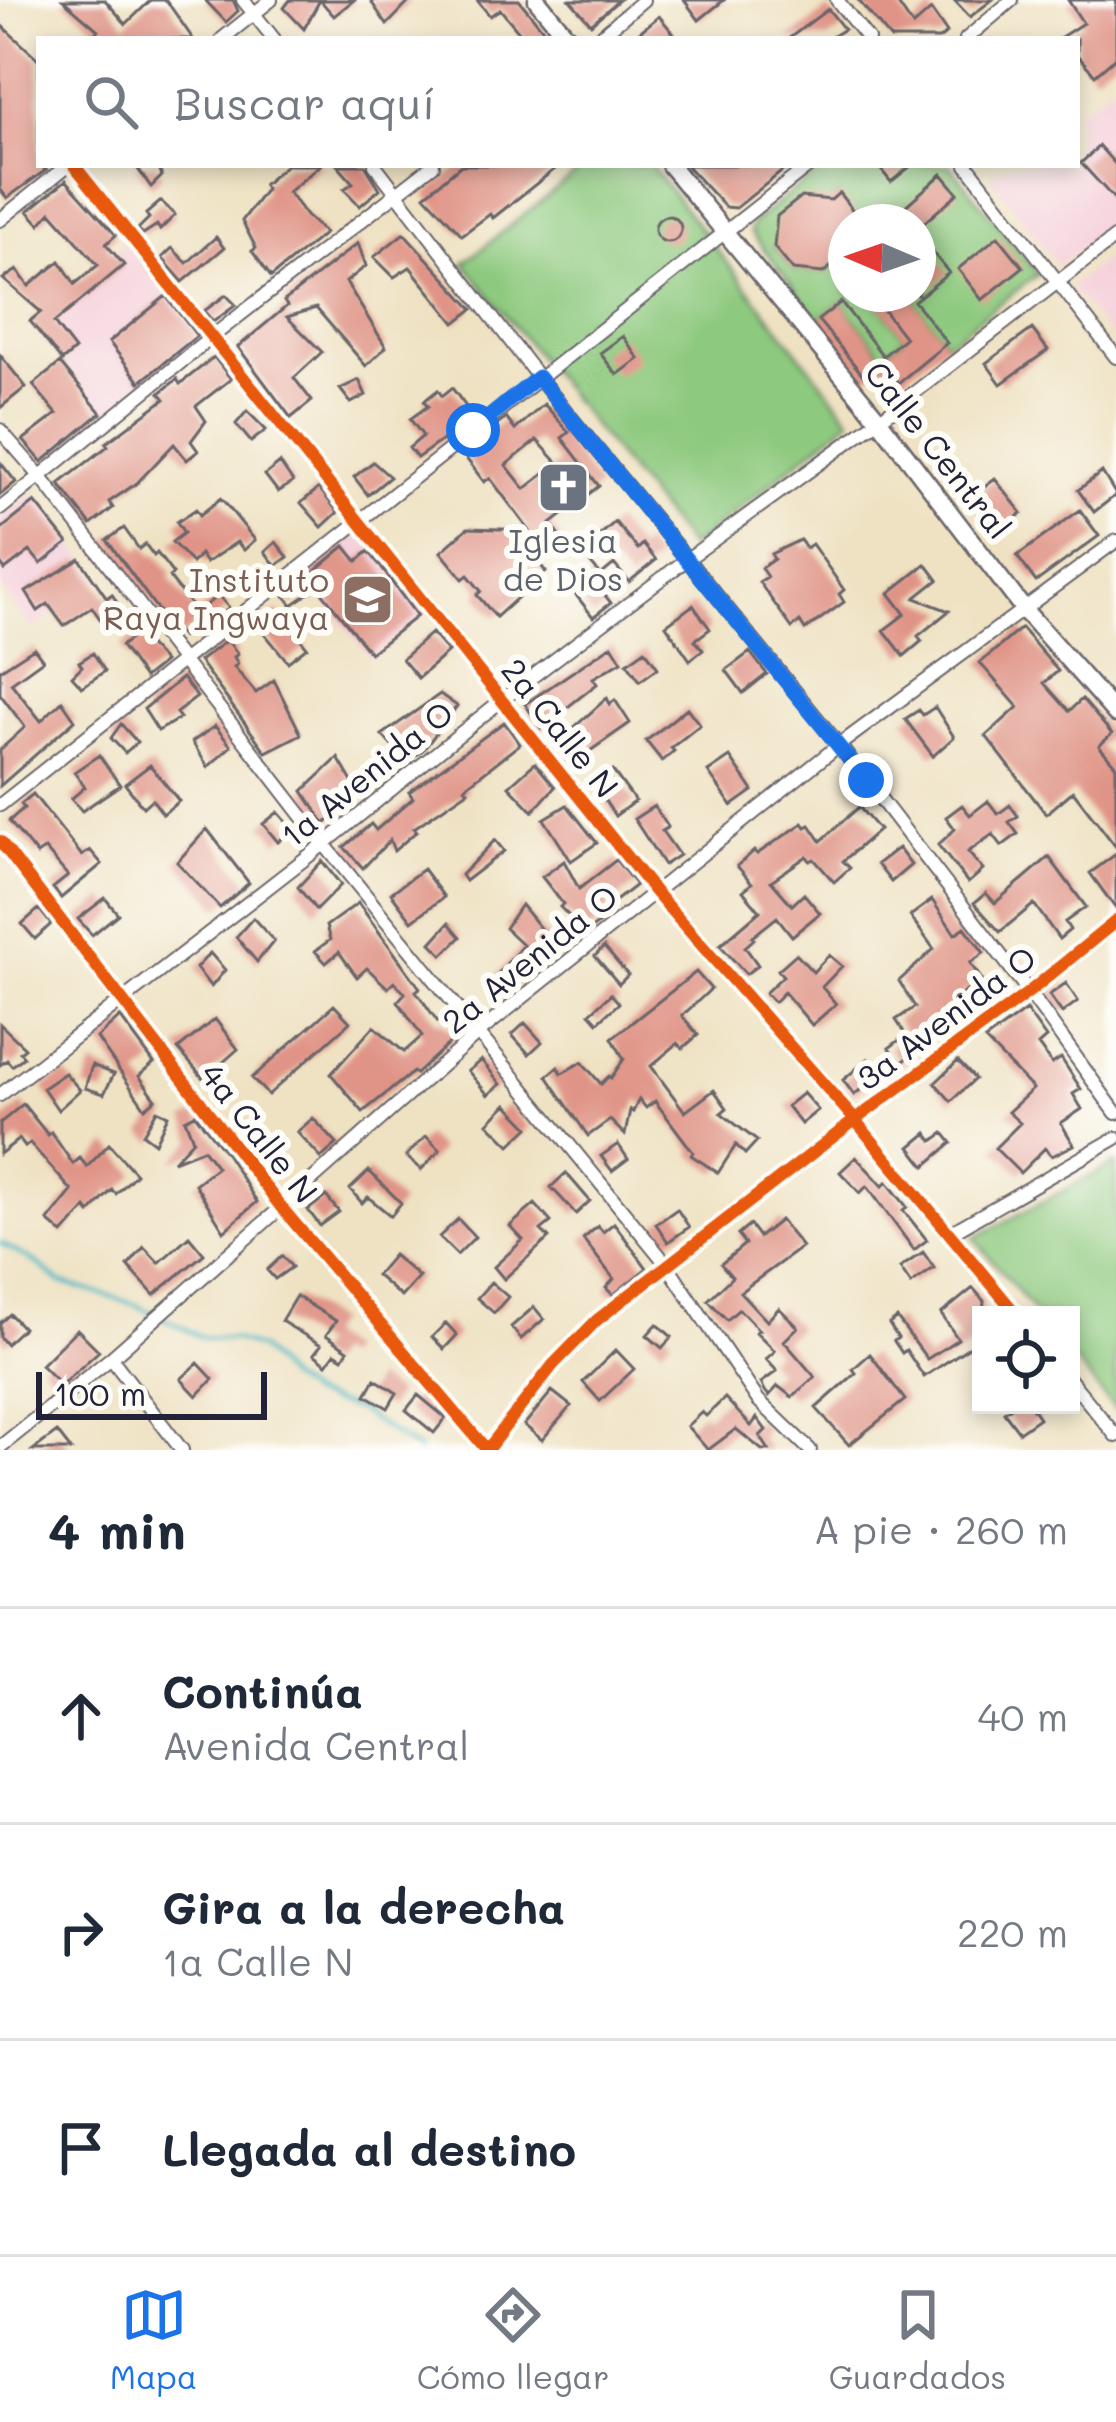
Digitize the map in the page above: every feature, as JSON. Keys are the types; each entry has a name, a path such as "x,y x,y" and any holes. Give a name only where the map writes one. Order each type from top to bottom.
{"street":[{"path":"243,0 272,36"},
{"path":"227,36 271,0"},
{"path":"537,0 567,36"},
{"path":"601,36 643,0"},
{"path":"837,0 866,36"},
{"path":"969,36 1012,0"},
{"path":"0,220 67,168"},
{"name":"2a Calle N","path":"73,168 656,892 1010,1306"},
{"path":"377,168 538,377 839,745 1030,992 1116,1113"},
{"path":"0,509 429,168"},
{"name":"Calle Central","path":"672,168 879,420 1025,611 1116,714"},
{"path":"0,805 806,168"},
{"path":"969,168 1116,357"},
{"name":"1a Avenida O","path":"0,1095 503,699 1116,237"},
{"path":"0,430 323,844 668,1266 758,1400 810,1450"},
{"name":"2a Avenida O","path":"0,1447 111,1358 477,1034 839,745 1116,541"},
{"name":"4a Calle N","path":"0,841 281,1207 487,1450"},
{"name":"3a Avenida O","path":"487,1450 553,1365 597,1320 855,1120 1030,992 1116,921"},
{"path":"950,1233 1116,1138"},
{"path":"111,1358 182,1450"},
{"path":"1080,1392 1116,1436"}],"shaded area":[{"path":"1116,82 1116,220 1058,266 991,177 1002,168 1080,168 1080,109"},
{"path":"126,242 202,336 106,414 30,321"},
{"path":"1116,251 1116,343 1069,287"},
{"path":"34,492 99,579 32,629 0,586 0,518"},
{"name":"Instituto Raya Ingwaya","path":"359,531 425,613 370,658 304,575"}],"green space":[{"path":"582,168 652,168 851,419 690,548 464,263"},
{"path":"822,168 952,168 1038,274 947,343 922,312 936,312 936,204 845,204 839,194 774,247 794,270 823,273 828,269 828,312 818,320 750,231 753,223"},
{"path":"849,312 885,312 905,338 883,355"},
{"path":"1116,1163 1116,1411 1080,1367 1080,1306 1030,1306 974,1238"}],"building":[{"path":"63,0 105,0 126,24 151,0 166,0 191,36 91,36 98,30"},
{"path":"205,0 233,0 238,11 226,22"},
{"path":"290,0 320,0 304,29 284,8"},
{"path":"320,0 354,0 334,16"},
{"path":"370,0 411,0 387,25"},
{"path":"477,0 519,0 549,36 522,36 500,9 490,16"},
{"path":"570,0 619,0 591,24"},
{"path":"684,0 724,0 699,20"},
{"path":"858,0 895,0 913,26 931,10 947,33 943,36 888,36"},
{"path":"954,0 992,0 970,17"},
{"path":"1068,0 1116,0 1116,57 1095,75 1080,58 1080,36 1063,36 1083,23"},
{"path":"828,9 844,29 833,36 792,36"},
{"path":"659,16 676,36 635,36"},
{"path":"0,24 36,57 36,168 46,170 7,198 0,189"},
{"path":"1099,146 1116,165 1116,201 1081,163"},
{"path":"137,168 158,168 162,176 151,187"},
{"path":"283,168 317,168 288,192 325,233 271,277 252,251 256,248 242,221 266,189 263,185"},
{"path":"340,168 367,168 380,189 360,206 344,189 353,183"},
{"path":"457,168 556,168 493,218 490,214 462,235 425,195"},
{"path":"689,168 786,168 736,208 725,207"},
{"path":"879,168 908,168 891,182"},
{"path":"942,174 958,193 936,212 936,204 908,204"},
{"path":"66,180 116,235 106,244 124,265 54,323 75,350 62,361 30,321 41,312 3,279 17,270 29,286 60,261 75,284 98,265 51,212 40,224 28,211"},
{"path":"839,193 848,204 828,204 828,269 823,273 793,270 774,247 777,216 801,197 831,200"},
{"path":"161,201 175,215 160,230 157,225 143,234 138,229 149,218 146,214"},
{"path":"668,216 681,229 668,242 655,229"},
{"path":"404,233 473,309 455,323 410,267 394,277 374,257"},
{"path":"998,236 1023,267 982,300 958,269"},
{"path":"216,237 224,248 183,282 162,258 172,248 187,263"},
{"path":"358,243 366,266 346,282 386,347 366,366 316,308 287,317 322,352 294,378 312,401 291,418 238,347 287,306 284,301"},
{"path":"936,257 949,273 936,283"},
{"path":"226,295 236,305 213,322 204,311"},
{"path":"166,296 197,336 140,382 109,342"},
{"path":"828,312 849,312 883,356 905,338 885,312 923,312 947,343 898,383 884,365 866,379 818,320"},
{"path":"1032,329 1048,350 1001,384 986,363"},
{"path":"623,336 639,359 617,375 600,353"},
{"path":"0,355 26,387 0,408"},
{"path":"214,357 231,379 196,406 206,421 191,441 198,451 187,460 174,444 137,483 109,502 113,508 91,525 59,484 165,399 160,393 177,379 180,384"},
{"path":"60,363 101,413 42,462 23,440 57,414 33,385"},
{"path":"359,380 366,395 351,403 340,389"},
{"path":"452,388 467,408 458,415 465,424 417,458 409,448 423,436 410,419 428,406 424,401 438,390 442,396"},
{"path":"544,404 569,432 562,438 599,486 551,524 565,543 539,563 546,572 496,617 477,595 481,591 468,575 463,579 441,552 468,528 529,530 490,478 484,482 462,453 506,418 515,430","holes":["537,440 558,463 525,489 506,465"]},
{"path":"247,411 266,430 251,442 236,424"},
{"path":"0,462 16,482 0,495"},
{"path":"373,462 390,477 368,495 354,477"},
{"path":"280,463 293,482 278,492 265,475"},
{"path":"1102,472 1116,495 1094,512 1078,490"},
{"path":"995,479 1022,513 998,532 971,497"},
{"path":"319,488 338,512 322,527 301,503"},
{"path":"221,498 255,540 244,550 237,542 206,563 200,554 192,563 172,542 184,533 177,522 196,509 200,515"},
{"path":"35,502 68,543 41,564 30,551 5,570 0,563 0,530"},
{"path":"1080,510 1099,536 1036,582 1017,556"},
{"path":"615,522 638,549 643,544 656,560 629,582 614,564 601,575 581,552"},
{"path":"124,528 139,549 145,544 154,556 157,553 197,613 218,595 229,608 203,630 199,625 182,637 107,540"},
{"path":"800,540 806,548 812,544 844,590 839,594 844,602 805,630 800,622 792,628 759,582 767,577 761,568 774,559 771,554"},
{"path":"276,542 288,557 276,566 265,552"},
{"name":"Instituto Raya Ingwaya","path":"345,546 357,561 369,551 417,616 370,653 318,587 292,605 285,596"},
{"path":"80,559 107,598 112,594 119,606 100,619 92,607 64,626 48,604 38,611 26,592"},
{"path":"926,564 938,580 915,598 949,611 918,636 922,641 904,656 884,630 905,614 889,593"},
{"path":"590,576 611,603 593,617 572,590"},
{"path":"693,605 710,629 695,640 703,650 690,660 666,625"},
{"path":"278,611 307,647 288,662 259,627"},
{"path":"1021,628 1058,671 1044,683 1069,711 1082,699 1112,734 1099,746 1116,766 1116,847 1073,791 1046,814 986,736 1018,707 980,663"},
{"path":"138,633 164,662 144,678 121,646"},
{"path":"431,633 448,652 418,678 402,659"},
{"path":"227,640 238,654 234,667 256,693 274,680 301,734 266,752 199,661"},
{"path":"612,645 622,661 593,678 597,684 541,728 525,704"},
{"path":"34,648 43,660 11,683 41,721 62,701 75,720 0,786 0,750 25,727 0,694 0,670"},
{"path":"645,650 658,668 640,681 627,663"},
{"path":"750,652 767,674 743,693 726,670"},
{"path":"93,653 105,671 82,687 72,676 82,666 79,662"},
{"path":"182,678 197,697 176,713 180,718 158,731 144,709"},
{"path":"440,694 457,706 407,763 382,735"},
{"path":"607,698 610,704 615,700 630,723 587,753 584,748 571,758 559,741"},
{"path":"935,707 954,737 933,756 905,719"},
{"path":"687,708 700,725 662,761 646,741"},
{"path":"504,722 520,744 465,787 468,791 414,828 417,831 394,851 390,840 363,868 344,847 371,824 376,830 413,798 409,792"},
{"path":"121,724 137,742 125,753 111,738"},
{"path":"215,726 231,746 208,767 192,742"},
{"path":"99,755 120,785 82,811 71,799 85,787 74,772"},
{"path":"730,757 753,791 732,806 708,772"},
{"path":"338,758 358,792 325,824 303,791"},
{"path":"535,763 555,787 533,811 509,786"},
{"path":"150,765 179,801 163,814 152,799 143,807 125,784"},
{"path":"613,771 635,801 615,816 594,784"},
{"path":"33,794 82,856 90,850 102,864 61,898 53,888 68,876 45,849 37,855 9,821"},
{"path":"988,801 998,814 1010,805 1018,816 1009,822 1018,834 1002,846 993,834 968,852 983,870 968,883 938,845 955,829 946,817 962,805 970,815"},
{"path":"567,805 597,843 571,861 544,819"},
{"path":"654,806 668,827 662,831 679,855 664,865 634,819"},
{"path":"859,807 879,830 843,861 850,868 834,882 807,856 771,881 792,905 804,894 820,913 792,936 777,917 752,937 745,947 758,965 746,974 720,945 760,911 743,891 752,883 737,866 803,823 821,841"},
{"path":"278,812 293,829 278,842 263,824"},
{"path":"207,829 249,883 220,908 177,862"},
{"path":"495,840 504,851 465,881 461,875"},
{"path":"898,848 911,865 891,882 877,864"},
{"path":"1116,854 1116,909 1090,873"},
{"path":"1049,857 1086,907 1065,922 1070,930 1059,939 1034,904 1000,932 974,903 986,893 995,903"},
{"path":"616,860 636,885 605,909 610,915 586,933 560,907 563,904 542,877 564,861 579,889"},
{"path":"322,861 341,885 316,910 298,887"},
{"path":"423,869 444,897 412,921 391,893"},
{"path":"105,898 118,914 92,935 78,919"},
{"path":"932,900 955,934 965,927 984,953 970,963 982,980 950,1003 956,1016 908,1050 912,1055 901,1063 889,1048 906,1035 896,1020 915,1007 899,981 934,949 910,916"},
{"path":"358,903 420,988 416,991 438,1022 457,1036 416,1074 363,1112 331,1074 374,1026 404,1052 422,1036 398,1001 405,993 394,982 388,988 367,968 357,977 339,952 326,963 315,951 330,940 326,926"},
{"path":"521,905 557,949 525,971 529,977 506,992 494,978 523,945 505,928"},
{"path":"39,909 51,924 35,939 22,924"},
{"path":"253,918 274,941 257,962 236,937"},
{"path":"449,923 461,937 443,955 431,943"},
{"path":"604,947 628,975 619,984 595,956"},
{"path":"210,953 225,970 211,987 196,968"},
{"path":"796,954 813,972 829,955 842,966 822,987 836,1004 812,1025 784,992 774,1002 765,993 783,976 778,970"},
{"path":"696,972 711,989 682,1016 698,1035 683,1048 678,1043 651,1066 685,1112 714,1090 727,1108 721,1113 757,1141 745,1154 736,1145 718,1173 691,1155 655,1101 646,1108 639,1099 630,1110 625,1135 610,1120 588,1136 547,1076 558,1067 562,1073 582,1062 601,1084 611,1078 624,1059 612,1038"},
{"path":"1066,983 1078,1001 1062,1013 1049,995"},
{"path":"611,994 619,1003 598,1022 590,1013"},
{"path":"334,1005 350,1022 268,1095 252,1078"},
{"path":"1026,1010 1046,1038 1038,1045 1052,1064 1061,1058 1081,1089 1073,1094 1082,1109 1061,1123 1074,1145 1052,1156 1045,1148 1020,1173 995,1148 1020,1123 1008,1112 1033,1089 985,1040"},
{"path":"120,1017 154,1063 139,1076 156,1099 145,1108 97,1038"},
{"path":"215,1019 238,1049 204,1079 178,1049"},
{"path":"525,1023 542,1042 529,1054 512,1035"},
{"path":"0,1024 25,1048 20,1052 24,1057 12,1066 7,1060 0,1065"},
{"path":"868,1059 880,1074 854,1095 843,1080"},
{"path":"481,1060 501,1084 488,1095 468,1071"},
{"path":"958,1061 975,1079 951,1101 935,1083"},
{"path":"92,1065 114,1074 104,1094 85,1088"},
{"path":"65,1073 80,1090 58,1110 43,1088"},
{"path":"803,1093 818,1110 801,1124 787,1106"},
{"path":"23,1104 73,1164 80,1158 87,1167 109,1144 136,1174 90,1213 86,1208 63,1234 48,1221 72,1191 30,1143 25,1147 19,1139 0,1154 0,1123"},
{"path":"507,1104 529,1127 510,1145 488,1123"},
{"path":"157,1110 168,1115 155,1143 143,1134"},
{"path":"195,1114 257,1202 224,1231 195,1184 217,1167 203,1149 173,1161 193,1140 185,1119"},
{"path":"313,1118 337,1144 321,1158 297,1132"},
{"path":"927,1133 933,1141 944,1133 952,1143 925,1166 910,1147"},
{"path":"426,1136 440,1150 421,1170 406,1156"},
{"path":"618,1144 628,1159 612,1171 601,1156"},
{"path":"856,1157 883,1186 887,1182 907,1207 903,1210 927,1240 914,1250 867,1186 860,1193 840,1172"},
{"path":"369,1171 401,1203 391,1216 368,1197 362,1203 350,1189"},
{"path":"566,1173 590,1201 576,1214 551,1187"},
{"path":"326,1196 339,1212 320,1226 308,1210"},
{"path":"535,1204 551,1222 541,1230 549,1238 504,1279 494,1267 523,1240 510,1226"},
{"path":"677,1209 689,1227 668,1242 656,1224"},
{"path":"458,1219 475,1237 457,1255 439,1237"},
{"path":"780,1220 802,1247 740,1292 767,1321 779,1308 798,1327 784,1341 815,1377 792,1397 778,1386 769,1396 761,1383 777,1371 766,1359 775,1351 756,1332 759,1330 739,1309 727,1320 708,1300 732,1277 721,1264 745,1244 738,1235 750,1225 759,1237"},
{"path":"614,1223 647,1268 613,1295 606,1288 614,1279 583,1239 598,1226 603,1232"},
{"path":"189,1236 204,1254 154,1295 128,1266 144,1247 159,1263"},
{"path":"923,1252 934,1268 911,1284 900,1268"},
{"path":"393,1255 419,1277 401,1297 376,1275"},
{"path":"282,1256 292,1267 275,1279 267,1270"},
{"path":"491,1282 508,1297 494,1313 477,1298"},
{"path":"973,1288 984,1301 984,1306 972,1306 972,1345 924,1377 894,1341 898,1338 889,1324 897,1318 927,1359 958,1339 941,1314"},
{"path":"296,1296 336,1321 326,1335 348,1350 343,1358 335,1353 327,1364 314,1354 321,1345 281,1321"},
{"path":"534,1307 544,1319 521,1339 511,1327"},
{"path":"10,1314 23,1328 6,1344 0,1337 0,1323"},
{"path":"446,1323 457,1335 444,1349 432,1337"},
{"path":"657,1324 672,1337 662,1348 647,1335"},
{"path":"77,1329 99,1351 61,1385 41,1365"},
{"path":"616,1350 634,1369 600,1401 583,1382"},
{"path":"870,1354 905,1400 849,1445 816,1408"},
{"path":"198,1363 213,1379 197,1396 181,1379"},
{"path":"375,1379 397,1393 388,1408 366,1395"},
{"path":"552,1391 571,1406 542,1440 524,1425"},
{"path":"418,1395 446,1418 434,1433 406,1410"},
{"path":"725,1398 751,1426 757,1418 766,1430 760,1436 769,1450 762,1450 736,1429 708,1450 687,1426"},
{"path":"1006,1414 1036,1414 1039,1418 1019,1432"},
{"path":"57,1432 71,1450 33,1450"}],"waterway":[{"path":"0,1243 60,1282 137,1305 204,1338 233,1339 260,1349 287,1379 310,1395 358,1410 418,1450"}],"cycle path":[{"path":"76,168 655,892 855,1120 1010,1306"},
{"path":"0,841 281,1207 487,1450 553,1365 597,1320 1116,921"}],"place":[{"name":"Iglesia de Dios","path":"563,487"},
{"name":"Instituto Raya Ingwaya","path":"368,599"}],"route":[{"path":"473,430 538,377 866,780"}]}
